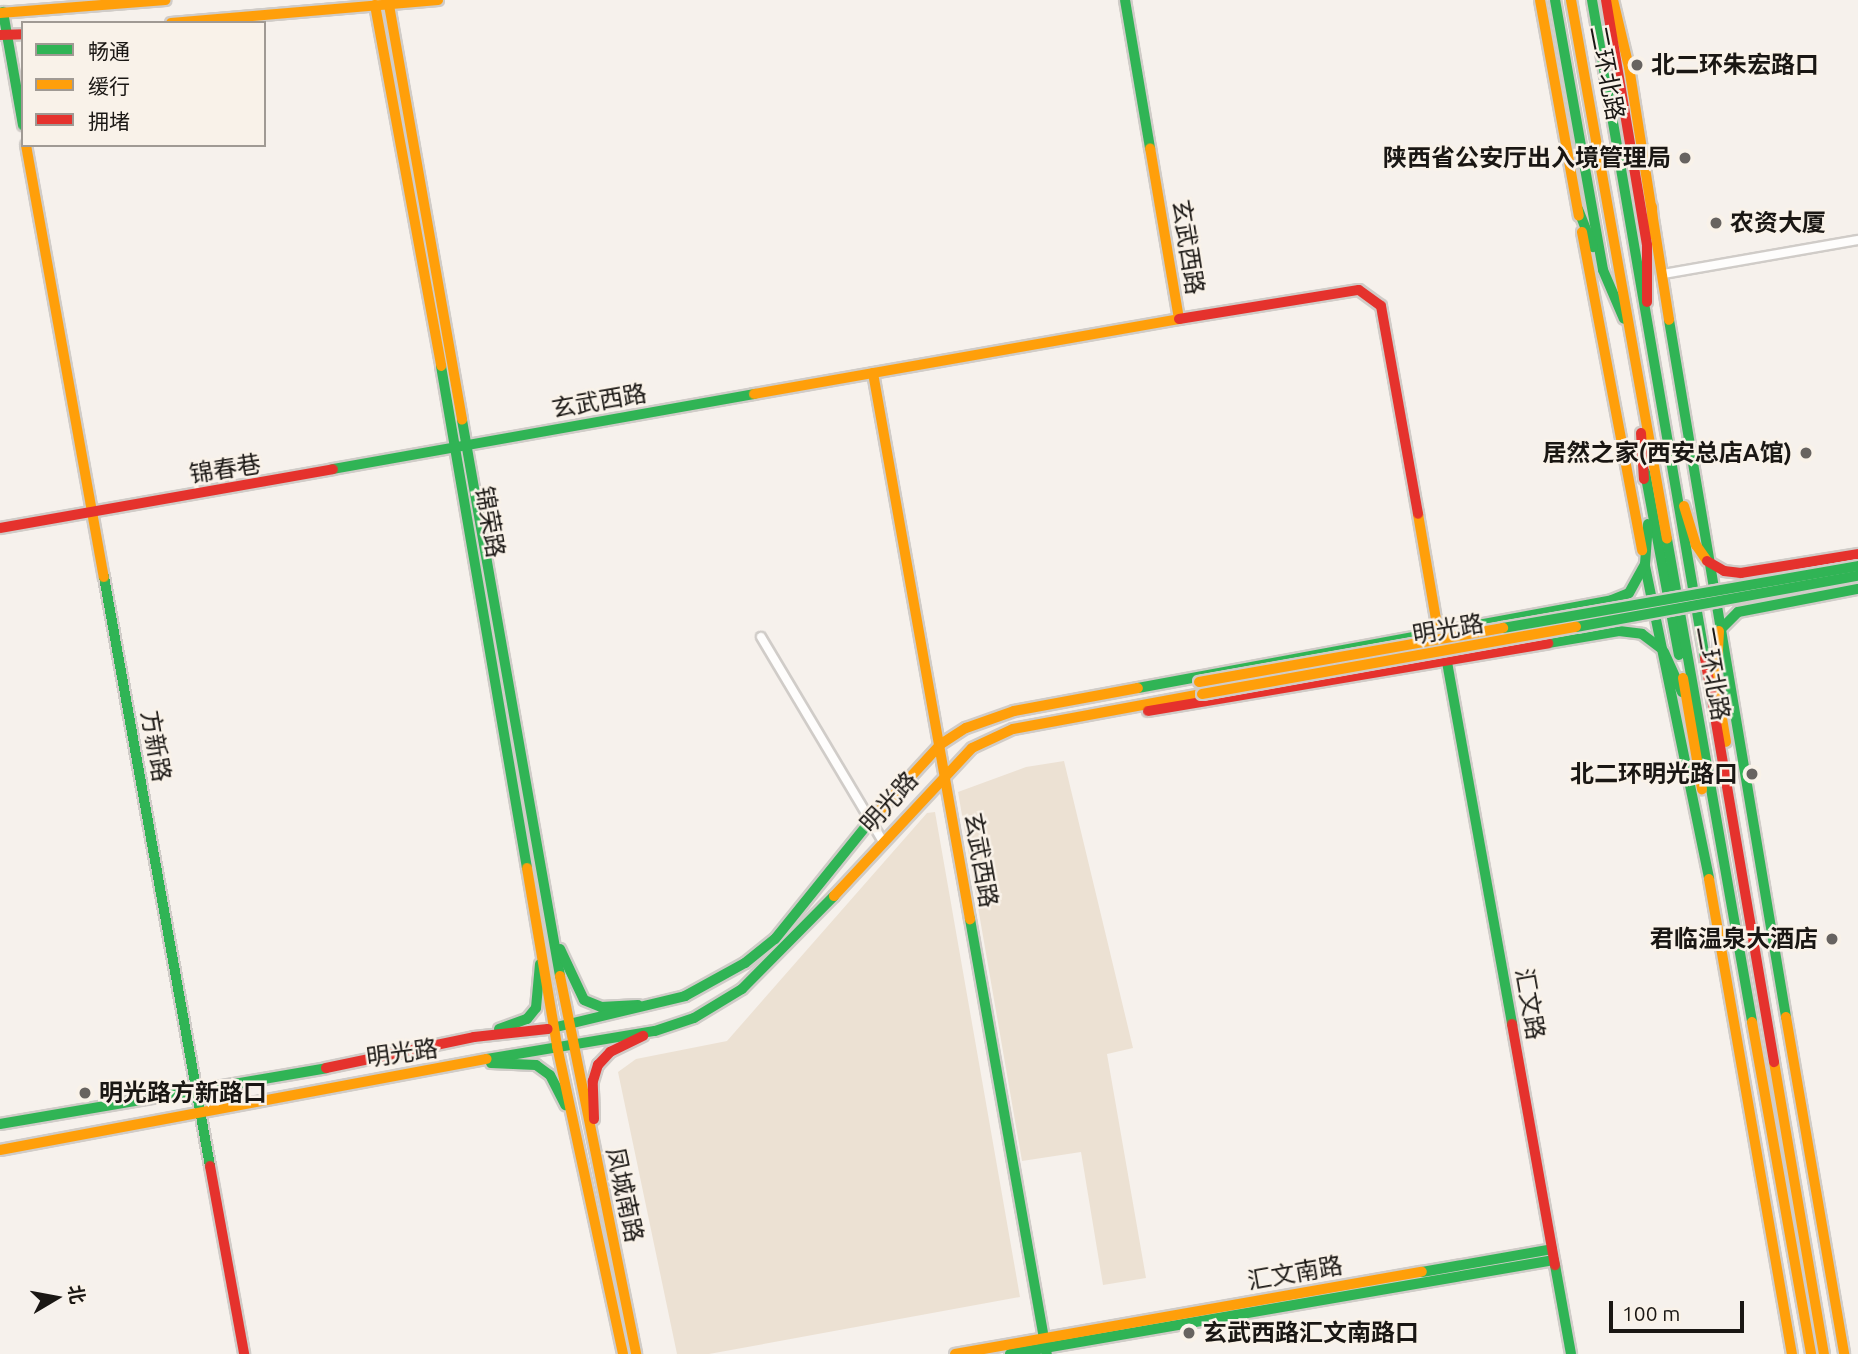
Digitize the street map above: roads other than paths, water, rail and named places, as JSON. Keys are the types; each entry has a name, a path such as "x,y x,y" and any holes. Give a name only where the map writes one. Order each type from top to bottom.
{"main road":[{"path":"21,116 3,35 2,13 164,0"},
{"path":"194,21 438,0"},
{"name":"玄武西路","path":"461,448 1179,319 1125,0"},
{"path":"1540,0 1645,564 1692,779 1792,1354"},
{"path":"1555,0 1603,270"},
{"name":"二环北路","path":"1571,0 1602,159 1811,1354"},
{"name":"二环北路","path":"1592,0 1749,929 1831,1352"},
{"path":"1606,0 1640,201 1649,281"},
{"path":"1613,0 1652,206 1707,561 1844,1354"},
{"name":"锦荣路","path":"375,5 573,1044"},
{"name":"锦荣路","path":"389,5 557,1029 557,1046"},
{"path":"3,35 21,34"},
{"name":"方新路","path":"26,147 244,1354"},
{"path":"1645,321 1652,206"},
{"path":"1578,209 1632,339"},
{"path":"1179,319 1359,290 1381,306 1437,631"},
{"path":"1649,346 1664,387 1831,1352"},
{"name":"玄武西路","path":"873,373 1046,1347"},
{"path":"1640,386 1648,533 1645,564"},
{"name":"锦春巷","path":"0,528 461,448"},
{"path":"1642,449 1802,1354"},
{"path":"1684,506 1696,545 1707,561 1724,571 1741,573 1858,554"},
{"name":"明光路","path":"1121,693 1182,678 1623,597 1636,584 1645,564"},
{"name":"明光路","path":"0,1124 196,1091 474,1037 570,1027 662,1003 702,987 761,951 842,861 870,821 941,744 967,728 1014,711 1199,682 1858,566"},
{"name":"明光路","path":"0,1150 557,1046 655,1031 712,1009 759,975 944,772 972,748 1013,730 1858,576"},
{"path":"1717,685 1719,631 1730,617 1750,608 1858,589"},
{"path":"1114,713 1177,709 1619,631 1652,639 1664,652 1681,690 1692,734"},
{"name":"汇文路","path":"1447,662 1571,1354"},
{"path":"1720,887 1737,929"},
{"path":"474,1037 521,1023 536,1008 541,986 538,923"},
{"path":"551,926 576,990 584,1000 601,1007 662,1003"},
{"path":"1749,929 1765,965"},
{"path":"1768,1033 1770,994"},
{"path":"596,1157 592,1090 597,1065 610,1052 655,1031"},
{"name":"凤城南路","path":"573,1044 636,1354"},
{"name":"凤城南路","path":"557,1046 621,1354"},
{"path":"474,1063 530,1063 542,1068 556,1084 574,1127"},
{"path":"1766,1097 1766,1153"},
{"name":"汇文南路","path":"1046,1347 1553,1254"},
{"path":"631,1331 642,1354"},
{"path":"955,1354 1046,1347"},
{"path":"1010,1354 1046,1347"}],"street":[{"path":"1663,274 1858,240"},
{"path":"761,637 882,840"}],"place":[{"name":"北二环朱宏路口","path":"1637,65"},
{"name":"陕西省公安厅出入境管理局","path":"1685,158"},
{"name":"农资大厦","path":"1716,223"},
{"name":"居然之家(西安总店A馆)","path":"1806,453"},
{"name":"北二环明光路口","path":"1752,774"},
{"name":"君临温泉大酒店","path":"1832,939"},
{"name":"明光路方新路口","path":"85,1093"},
{"name":"玄武西路汇文南路口","path":"1189,1333"}]}
